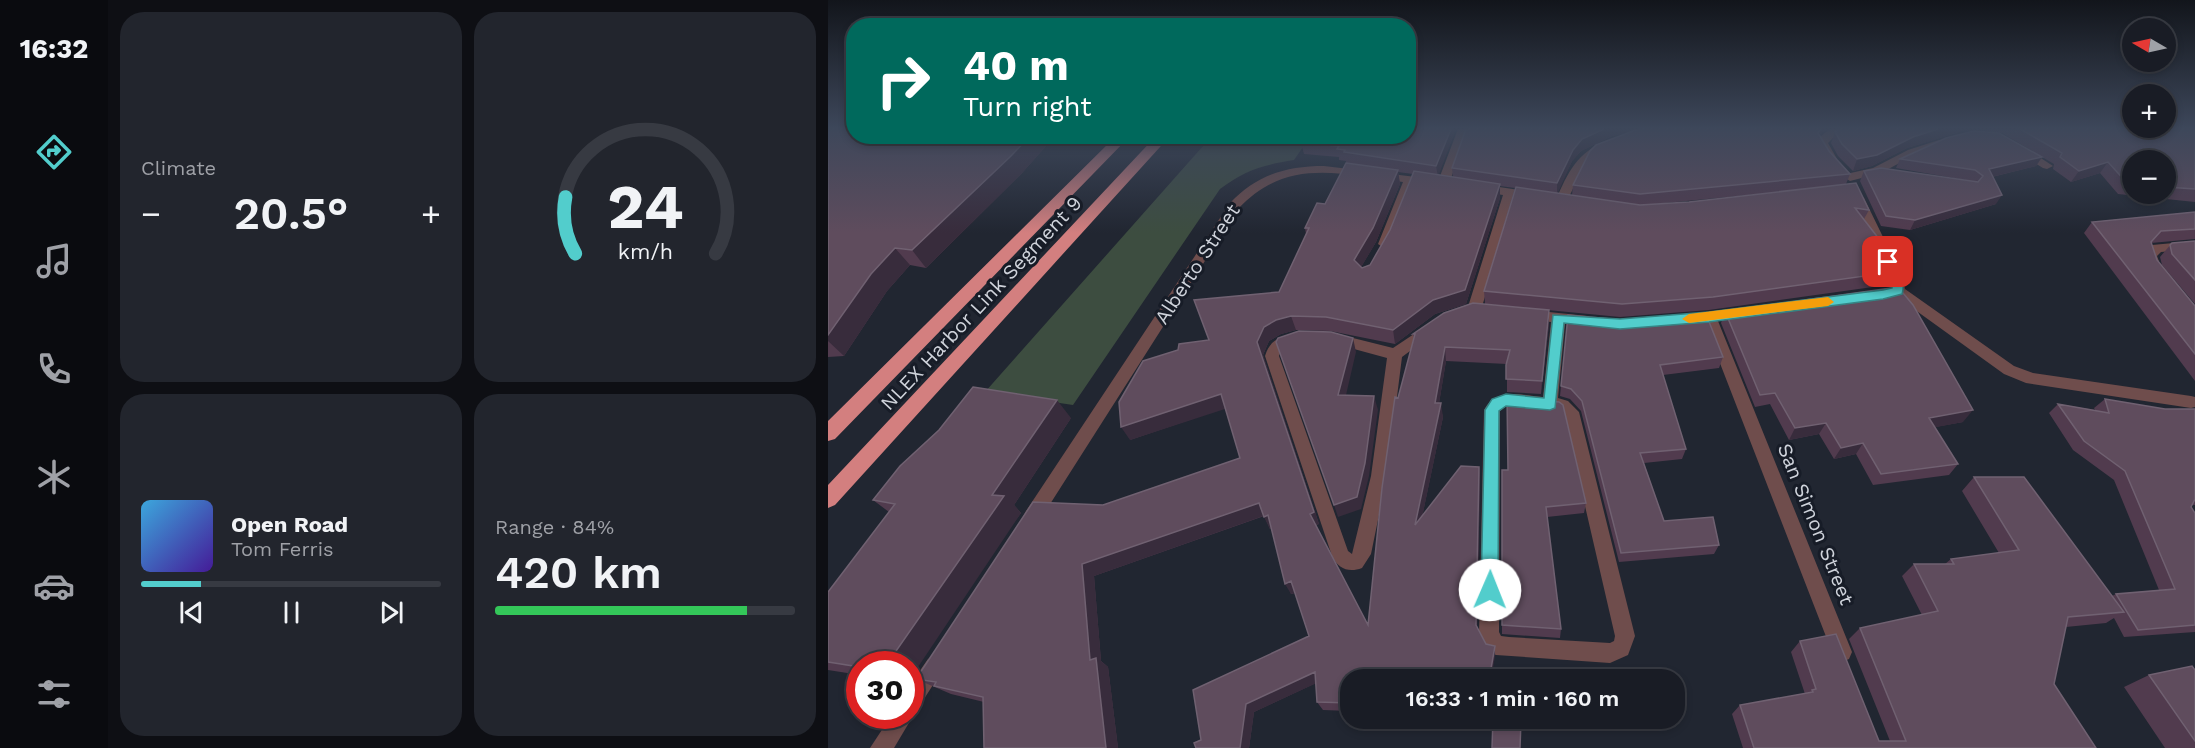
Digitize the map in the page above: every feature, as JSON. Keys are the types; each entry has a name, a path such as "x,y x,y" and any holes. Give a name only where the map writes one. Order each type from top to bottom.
{"highway":[{"name":"NLEX Harbor Link Segment 9","path":"828,433 1096,164"},
{"name":"NLEX Harbor Link Segment 9","path":"828,498 1138,164"}],"street":[{"path":"1454,185 1457,164"},
{"name":"Alberto Street","path":"1021,534 1234,206 1249,189 1273,176 1301,170 1332,170 1557,199 1579,164"},
{"path":"1836,164 1850,177"},
{"path":"1850,177 1877,171 1890,164"},
{"path":"2044,164 2047,166"},
{"path":"1877,171 1900,175"},
{"path":"1850,177 1849,191 1897,280 1898,291"},
{"path":"1375,259 1384,243 1410,179"},
{"path":"1457,311 1479,311 1510,192"},
{"path":"2163,279 2154,267 2150,255 2157,248 2195,245"},
{"path":"1883,294 1898,291 2008,370 2031,379 2191,402"},
{"path":"1676,320 1756,311"},
{"path":"1519,314 1599,322"},
{"name":"San Simon Street","path":"1709,317 1850,671"},
{"path":"1550,404 1558,318"},
{"path":"1395,354 1332,338 1316,338 1284,341 1275,347 1272,356 1341,556 1347,562 1356,562 1362,554 1379,476 1395,354 1444,319"},
{"path":"1506,400 1550,404 1563,405 1571,412 1625,636 1621,648 1610,653 1509,647 1496,645 1489,635 1492,410 1497,403 1506,400"},
{"path":"924,682 943,654"},
{"path":"881,748 894,729"}],"green space":[{"path":"1187,164 1273,164 1255,169 1220,189 1073,405 985,392"}],"building":[{"path":"828,164 1003,164 912,250 895,248 871,274 828,335"},
{"path":"1346,164 1398,170 1373,228 1354,260 1362,268 1370,265 1390,230 1414,171 1500,184 1465,290 1433,300 1393,330 1326,317 1291,316 1276,320 1264,327 1257,342 1314,512 1310,514 1368,625 1382,488 1395,397 1398,398 1415,334 1413,334 1444,313 1473,303 1549,310 1542,381 1506,379 1506,365 1510,350 1445,347 1435,403 1441,403 1415,525 1461,466 1479,467 1476,625 1486,644 1495,646 1491,669 1340,669 1340,703 1317,702 1315,672 1246,704 1240,748 1196,748 1194,743 1201,740 1193,690 1309,636 1291,581 1285,584 1268,515 1264,517 1259,503 1082,564 1090,660 1096,658 1106,748 984,748 983,697 934,686 936,682 924,680 924,667 1033,502 1103,505 1240,458 1221,394 1121,427 1119,402 1143,361 1178,350 1179,344 1209,340 1194,300 1279,292 1309,228 1305,228 1317,203 1325,204"},
{"path":"1453,164 1566,164 1557,183 1452,168"},
{"path":"1584,164 1841,164 1850,174 1640,194 1573,185"},
{"path":"1933,164 2011,164 1989,169 2002,195 1915,220 1886,216 1864,171 1881,168 1978,182 1983,176 1975,170"},
{"path":"2069,164 2102,164 2079,171"},
{"path":"2110,164 2122,164 2122,177"},
{"path":"2176,164 2195,164 2195,189 2176,188"},
{"path":"1856,183 1869,210 1855,208 1886,248 1895,270 1713,297 1622,304 1484,291 1516,187 1640,205 1689,202"},
{"path":"2195,212 2195,229 2161,231 2151,242 2157,260 2195,306 2195,354 2092,222"},
{"path":"2195,241 2195,280 2172,254 2170,245"},
{"path":"1898,287 1913,305 1973,410 1929,418 1958,464 1881,474 1863,443 1841,448 1826,423 1795,428 1775,393 1760,395 1725,311"},
{"path":"1706,314 1723,357 1660,365 1686,449 1640,453 1664,521 1713,517 1719,545 1621,553 1582,401 1571,389 1561,386 1568,315 1622,320"},
{"path":"1299,331 1331,332 1353,338 1338,395 1374,396 1365,463 1357,497 1334,505 1276,342 1278,338"},
{"path":"973,387 1057,400 992,495 1004,496 896,651 846,651 846,665 828,662 828,592 895,504 873,500 900,466 939,430"},
{"path":"1507,397 1559,402 1563,405 1586,503 1546,507 1561,629 1502,625 1502,470 1508,470"},
{"path":"2105,399 2165,409 2195,409 2195,499 2191,507 2195,513 2195,625 2138,630 2116,594 2175,589 2125,471 2084,441 2058,404 2109,413"},
{"path":"1974,477 2024,477 2124,612 2068,617 2054,684 2096,748 1754,748 1740,705 1813,692 1812,690 1816,689 1800,641 1836,634 1879,741 1906,741 1860,628 1938,611 1914,564 1954,564 1951,559 2019,550"},
{"path":"2192,666 2195,670 2195,741 2149,675"},
{"path":"1493,729 1521,729 1520,748 1492,748"}],"slow traffic":[{"path":"1689,319 1828,302"}],"route":[{"path":"1490,590 1492,410 1497,403 1506,400 1550,404 1558,318 1620,324 1709,317 1883,294 1898,291 1897,280 1888,262"}]}
